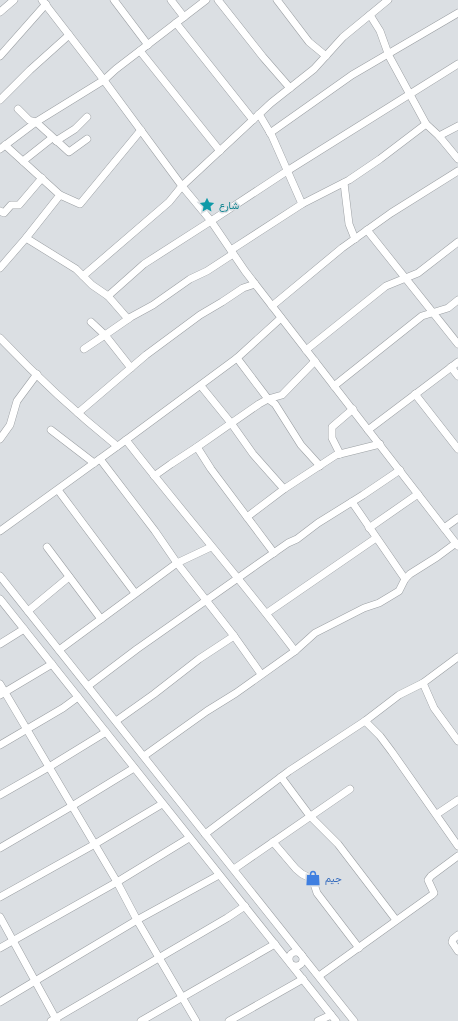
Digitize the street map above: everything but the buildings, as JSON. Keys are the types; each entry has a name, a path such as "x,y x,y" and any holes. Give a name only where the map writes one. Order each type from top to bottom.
{"street":[{"path":"0,12 14,0"},
{"path":"114,0 148,45"},
{"path":"171,0 184,17"},
{"path":"140,130 80,204 60,195 23,161 2,147 36,122 104,80 140,50 206,0"},
{"path":"218,0 263,57 290,88"},
{"path":"277,0 309,42 326,56"},
{"path":"83,276 169,202 182,186 259,114 314,69 343,37 370,16 379,3 388,0"},
{"path":"0,56 44,2 104,80 182,186 211,221 255,284 457,544 410,574 405,579 399,591 379,603 364,608 315,633 295,650 236,693 207,711 144,756"},
{"path":"270,133 352,75 458,13"},
{"path":"370,16 380,31 388,53 426,124 439,136 458,159"},
{"path":"176,23 253,120"},
{"path":"0,100 30,70 69,35"},
{"path":"140,50 220,151"},
{"path":"108,296 144,264 287,171 458,64"},
{"path":"18,109 29,120 36,122 54,140 69,152 87,139"},
{"path":"259,114 270,133 302,204"},
{"path":"23,161 54,140 75,130 87,117"},
{"path":"84,349 128,319 153,305 190,279 206,271 302,204 344,183 380,159 426,124"},
{"path":"439,136 458,126"},
{"path":"272,306 342,248 391,213 458,171"},
{"path":"0,211 4,213 11,205 19,205 42,178"},
{"path":"344,183 349,224 355,239"},
{"path":"0,268 60,195"},
{"path":"368,230 458,344"},
{"path":"26,238 76,269 92,285 108,296 128,319"},
{"path":"306,350 386,286 418,273 458,242"},
{"path":"78,413 131,368 200,315 242,288 255,284"},
{"path":"334,386 422,316 448,308 458,300"},
{"path":"0,531 201,386 237,358 281,318"},
{"path":"91,322 105,336 131,368"},
{"path":"0,338 78,413 117,446"},
{"path":"237,358 268,399 275,404 301,445 320,466"},
{"path":"154,476 268,399 282,395 315,361"},
{"path":"368,430 458,362"},
{"path":"451,367 458,376"},
{"path":"0,439 10,425 17,401 37,374"},
{"path":"201,386 231,423 253,454 284,489"},
{"path":"416,394 458,449"},
{"path":"340,454 332,438 332,427 353,409"},
{"path":"51,430 97,461 155,531 177,563 262,674"},
{"path":"126,440 267,613 295,650"},
{"path":"247,517 284,489 340,454 366,449 380,444"},
{"path":"197,447 211,469 274,553"},
{"path":"88,686 205,600 288,543 297,539 318,523 400,470"},
{"path":"58,490 135,593"},
{"path":"369,528 418,494"},
{"path":"352,502 405,579"},
{"path":"444,528 458,518"},
{"path":"267,613 376,538"},
{"path":"59,650 177,563 211,546"},
{"path":"47,547 101,619"},
{"path":"0,576 354,1021"},
{"path":"28,611 69,577"},
{"path":"0,599 218,875 245,906 336,1021"},
{"path":"0,644 24,629"},
{"path":"33,640 44,631"},
{"path":"116,721 199,659 234,636"},
{"path":"205,834 281,777 365,721 399,695 423,683 458,657"},
{"path":"2,694 52,664"},
{"path":"423,683 434,708 458,741"},
{"path":"0,684 2,694 27,729 117,882 159,959 196,1021"},
{"path":"0,745 63,708 78,697"},
{"path":"365,721 380,736 392,752 437,814 458,846"},
{"path":"0,795 106,732"},
{"path":"0,848 134,768"},
{"path":"281,777 310,816 338,844 396,920"},
{"path":"234,869 350,789"},
{"path":"437,814 458,800"},
{"path":"0,897 162,804"},
{"path":"0,948 117,882 190,838"},
{"path":"274,842 296,869 310,878 317,893 359,948"},
{"path":"319,976 434,893 428,880 431,876 458,856"},
{"path":"0,1002 137,920 218,875"},
{"path":"0,916 36,980 55,1020 159,959 245,906"},
{"path":"458,935 452,942 458,951"},
{"path":"141,1021 275,944"},
{"path":"291,963 295,966 300,965 303,962 302,955"},
{"path":"229,1021 303,979"},
{"path":"318,1021 331,1015"}],"place":[{"name":"شارع","path":"207,205"},
{"name":"جيم","path":"313,878"}]}
